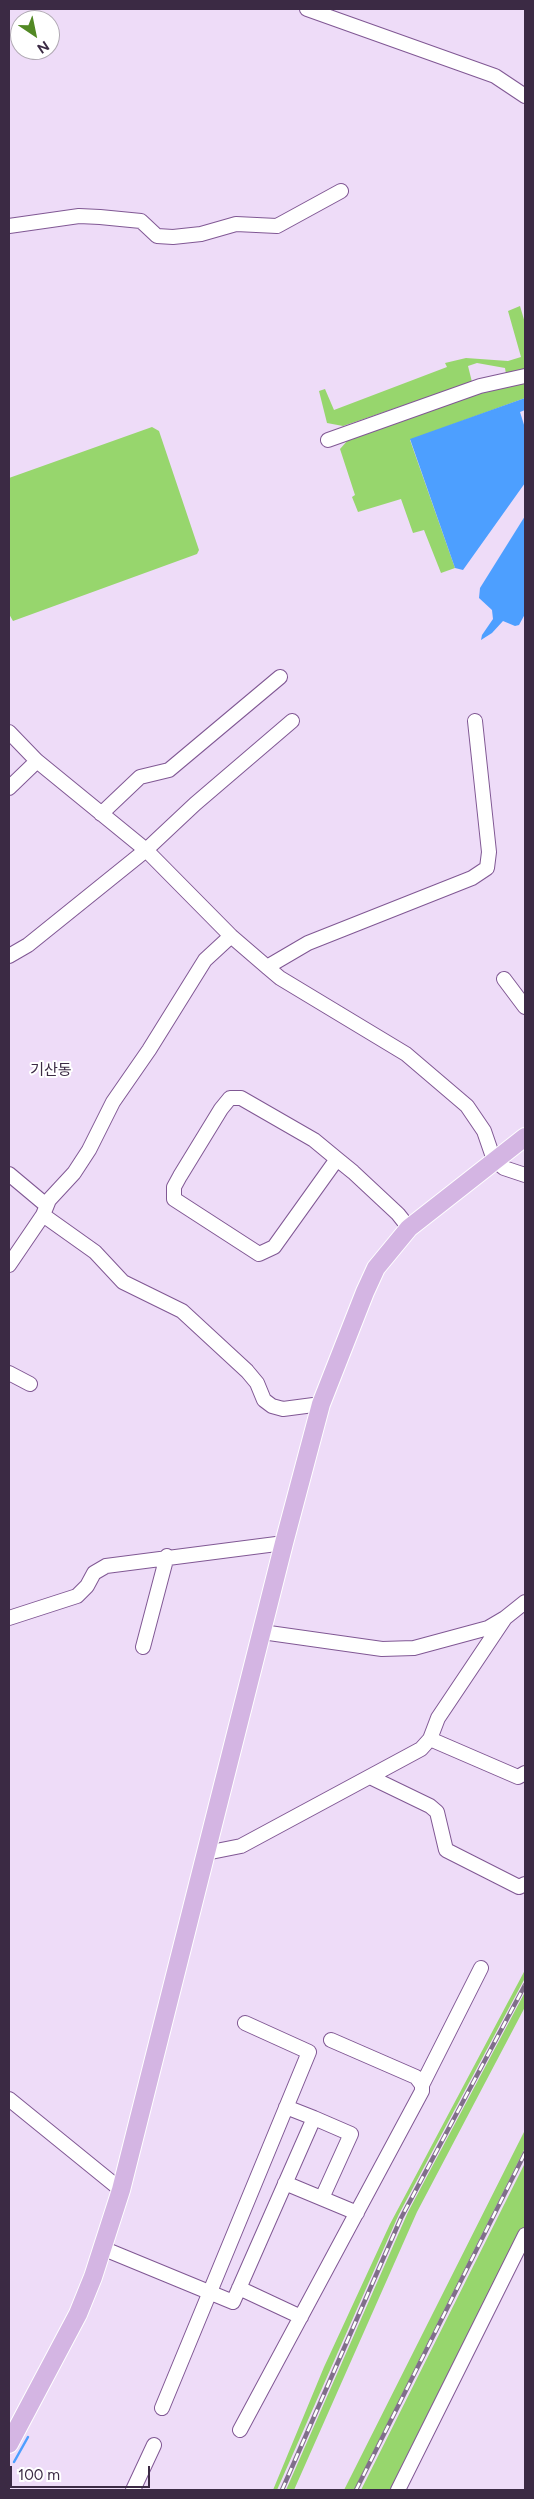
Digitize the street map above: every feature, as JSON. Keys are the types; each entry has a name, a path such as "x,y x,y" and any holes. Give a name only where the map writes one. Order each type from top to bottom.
{"main road":[{"path":"9,2444 78,2314 102,2248 120,2190 284,1543 322,1404 376,1268 409,1228 525,1137"}],"street":[{"path":"307,9 495,76 525,96"},
{"path":"9,226 79,216 100,217 141,221 157,236 173,237 201,234 236,224 277,226 341,191"},
{"path":"328,440 480,386 525,376"},
{"path":"101,814 140,777 169,770 280,677"},
{"path":"267,967 308,943 472,878 487,868 489,852 475,721"},
{"path":"9,956 28,945 146,850 195,804 292,722"},
{"path":"9,732 38,761 146,850 231,936 280,978 406,1054 467,1106 484,1131 494,1160 504,1168 525,1175"},
{"path":"9,788 38,761"},
{"path":"9,1265 44,1210 79,1165 113,1102 149,1050 205,960 231,936"},
{"path":"504,979 525,1007"},
{"path":"337,1159 274,1247 259,1254 174,1199 174,1187 180,1176 230,1098 241,1098 314,1140 337,1159 398,1214 409,1228"},
{"path":"9,1174 44,1210 95,1252 122,1282 182,1311 247,1371 257,1383 264,1400 272,1406 283,1409 322,1404"},
{"path":"9,1373 30,1384"},
{"path":"9,1618 77,1596 87,1586 94,1573 106,1566 167,1556 284,1543"},
{"path":"143,1647 167,1556"},
{"path":"262,1632 382,1648 414,1648 488,1628 505,1618 525,1602"},
{"path":"206,1853 241,1846 421,1749 430,1739 438,1718 505,1618"},
{"path":"430,1739 518,1777 525,1774"},
{"path":"370,1777 430,1806 437,1812 446,1850 520,1887 525,1884"},
{"path":"240,2430 419,2099 422,2085 481,1968"},
{"path":"162,2408 309,2052 245,2024"},
{"path":"331,2040 416,2077 422,2085"},
{"path":"9,2099 120,2190"},
{"path":"286,2107 351,2134 322,2198"},
{"path":"102,2248 233,2302 314,2118"},
{"path":"285,2183 357,2213"},
{"path":"398,2490 525,2235"},
{"path":"239,2288 301,2317"},
{"path":"133,2490 154,2445"}],"green space":[{"path":"520,306 525,323 525,371 506,374 505,368 477,363 468,366 472,382 343,426 327,423 319,391 325,389 334,410 447,367 445,363 466,358 508,361 521,357 508,311"},
{"path":"525,380 525,398 410,440 455,568 441,573 424,530 413,533 401,499 358,512 352,497 355,495 340,449 348,440 507,383"},
{"path":"152,427 159,431 199,550 197,554 13,621 9,614 9,478"},
{"path":"525,1970 525,1978 399,2214 277,2490 273,2490 324,2367 390,2224"},
{"path":"525,1992 525,2007 417,2212 294,2490 286,2490 408,2212"},
{"path":"525,2130 525,2148 354,2490 344,2490"},
{"path":"525,2163 525,2225 393,2490 361,2490"}],"water":[{"path":"525,398 525,410 520,412 525,428 525,483 463,570 455,568 410,439"},
{"path":"525,516 525,614 519,625 515,626 503,621 492,633 481,640 482,635 493,619 492,610 479,598 480,588"}],"waterway":[{"path":"14,2462 28,2437"}],"railway":[{"path":"282,2490 401,2218 525,1985"},
{"path":"356,2490 525,2153"}],"district":[{"name":"기산동","path":"51,1071"}]}
